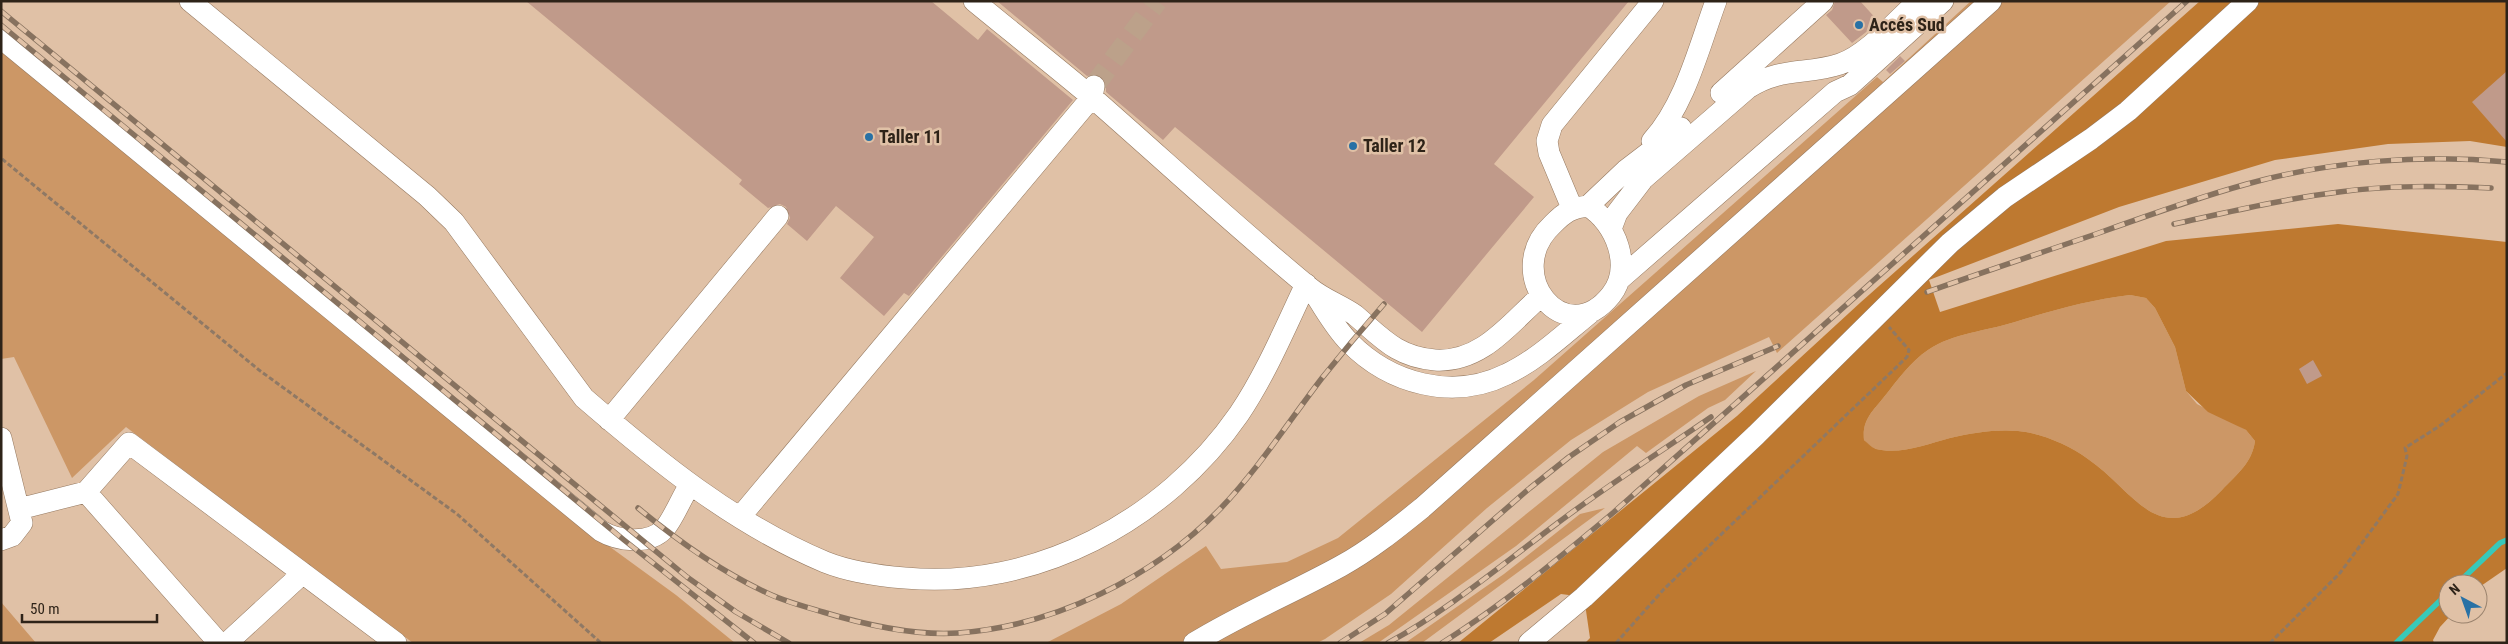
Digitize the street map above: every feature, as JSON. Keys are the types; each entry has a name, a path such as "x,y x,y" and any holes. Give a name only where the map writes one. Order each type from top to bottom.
{"street":[{"path":"190,1 427,196 454,222 584,398 609,420 690,485 740,517 826,562 878,576 926,580 967,578 1040,563 1105,535 1135,517 1192,470 1215,445 1238,415 1260,380 1308,287"},
{"path":"974,1 1093,92 1308,287 1354,315 1382,340 1399,351 1437,360 1461,358 1481,350 1516,322 1541,296"},
{"path":"1620,279 1622,265 1611,229 1599,212 1580,207 1549,153 1547,141 1552,125 1653,1"},
{"path":"1626,170 1665,127 1674,110 1716,1"},
{"path":"1590,313 1574,315 1560,312 1541,296 1533,276 1535,250 1543,234 1673,136 1823,1"},
{"path":"1611,229 1617,213 1643,179 1748,88 1762,79 1777,73 1842,64 1858,55 1918,1"},
{"path":"1308,287 1341,333 1384,370 1404,380 1429,386 1454,387 1479,384 1506,375 1532,359 1590,313 1612,293 1620,279 1835,92 1850,85 1942,1"},
{"path":"1194,643 1223,625 1342,565 1408,519 1760,209 1991,1"},
{"path":"1529,643 1584,597 1749,442 1876,315 1978,218 2128,111 2248,1"},
{"path":"1,38 601,531 624,540 640,539 657,534 668,525 690,485"},
{"path":"740,517 1093,92"},
{"path":"609,420 778,216"},
{"path":"1,438 22,523 12,536 1,540"},
{"path":"18,509 86,492 129,443 396,643"},
{"path":"86,492 219,643"},
{"path":"227,643 303,573"}],"path":[{"path":"2,159 259,370 457,514 600,643"},
{"path":"1616,643 1664,589 1907,357 1910,350 1905,342 1876,315"},
{"path":"2270,643 2340,573 2398,494 2407,456 2405,448 2441,425 2507,373"}],"shaded area":[{"path":"1971,1 2171,1 1777,353 1769,337 1648,392 1571,440 1487,508 1391,594 1325,639 1317,643 1046,643 1121,604 1206,546 1221,569 1287,562 1338,538 1534,380 1877,77 1883,82"},
{"path":"2200,1 2507,1 2507,147 2470,141 2388,144 2275,160 2119,207 1929,280 1940,312 2166,241 2338,224 2507,242 2507,568 2488,581 2488,574 2438,574 2438,624 2443,624 2433,640 2434,643 1585,643 1590,638 1584,597 1561,594 1489,643 1458,643 1737,416 1861,302","holes":["2130,295 2146,298 2155,308 2175,347 2186,391 2208,412 2246,430 2255,441 2251,456 2243,468 2200,509 2182,517 2165,517 2149,511 2088,459 2054,440 2027,432 1975,433 1894,451 1876,449 1864,440 1866,422 1872,412 1910,366 1921,355 1938,344 1959,336 2115,297"]},
{"path":"1,50 595,536 676,595 735,643 413,643 126,427 72,478 14,357 1,359"},
{"path":"2130,295 2146,298 2155,308 2175,347 2186,391 2197,404 2246,430 2255,441 2251,456 2243,468 2200,509 2182,517 2165,517 2149,511 2088,459 2054,440 2027,432 1975,433 1894,451 1876,449 1864,440 1866,422 1872,412 1910,366 1921,355 1938,344 1959,336 2058,310"},
{"path":"1756,371 1725,400 1708,408 1646,453 1637,446 1516,546 1378,643 1359,643 1389,625 1603,452 1699,396"},
{"path":"1605,508 1422,643 1405,643 1504,574 1580,514"},
{"path":"1,602 36,643 1,643"}],"building":[{"name":"Taller 11","path":"526,1 931,1 978,40 987,29 1073,100 909,296 904,293 884,316 840,278 874,237 836,206 807,241 787,224 790,218 786,207 780,204 768,208 739,184 742,180"},
{"name":"Taller 12","path":"997,1 1629,1 1494,164 1534,197 1422,332 1175,127 1163,140 1106,92 1106,82 1102,76 1096,74 1087,76"},
{"path":"1835,1 1860,1 1879,22 1852,43 1826,15 1832,10"},
{"path":"1900,56 1905,61 1890,74 1886,70"},
{"path":"2507,71 2507,142 2472,102"},
{"path":"2313,360 2322,376 2307,384 2299,369"}],"waterway":[{"path":"2467,574 2500,543 2507,540"},
{"path":"2396,643 2438,603"}],"tunnel":[{"path":"1094,86 1157,1"}],"railway":[{"path":"1442,643 1509,597 1614,512 2187,1"},
{"path":"1,11 687,577 736,612 789,643"},
{"path":"1,25 624,540 754,643"},
{"path":"1927,292 2190,201 2279,176 2376,161 2442,159 2507,162"},
{"path":"2174,224 2277,202 2358,190 2415,187 2491,188"},
{"path":"638,508 698,553 746,582 770,595 839,617 873,625 924,633 958,633 1031,620 1066,609 1101,594 1165,556 1194,533 1235,493 1322,378 1384,304"},
{"path":"1340,643 1385,614 1530,488 1569,457 1620,422 1686,385 1778,346"},
{"path":"1388,643 1453,602 1574,511 1711,417"}],"place":[{"name":"Accés Sud","path":"1859,25"},
{"name":"Taller 11","path":"869,137"},
{"name":"Taller 12","path":"1353,146"}]}
